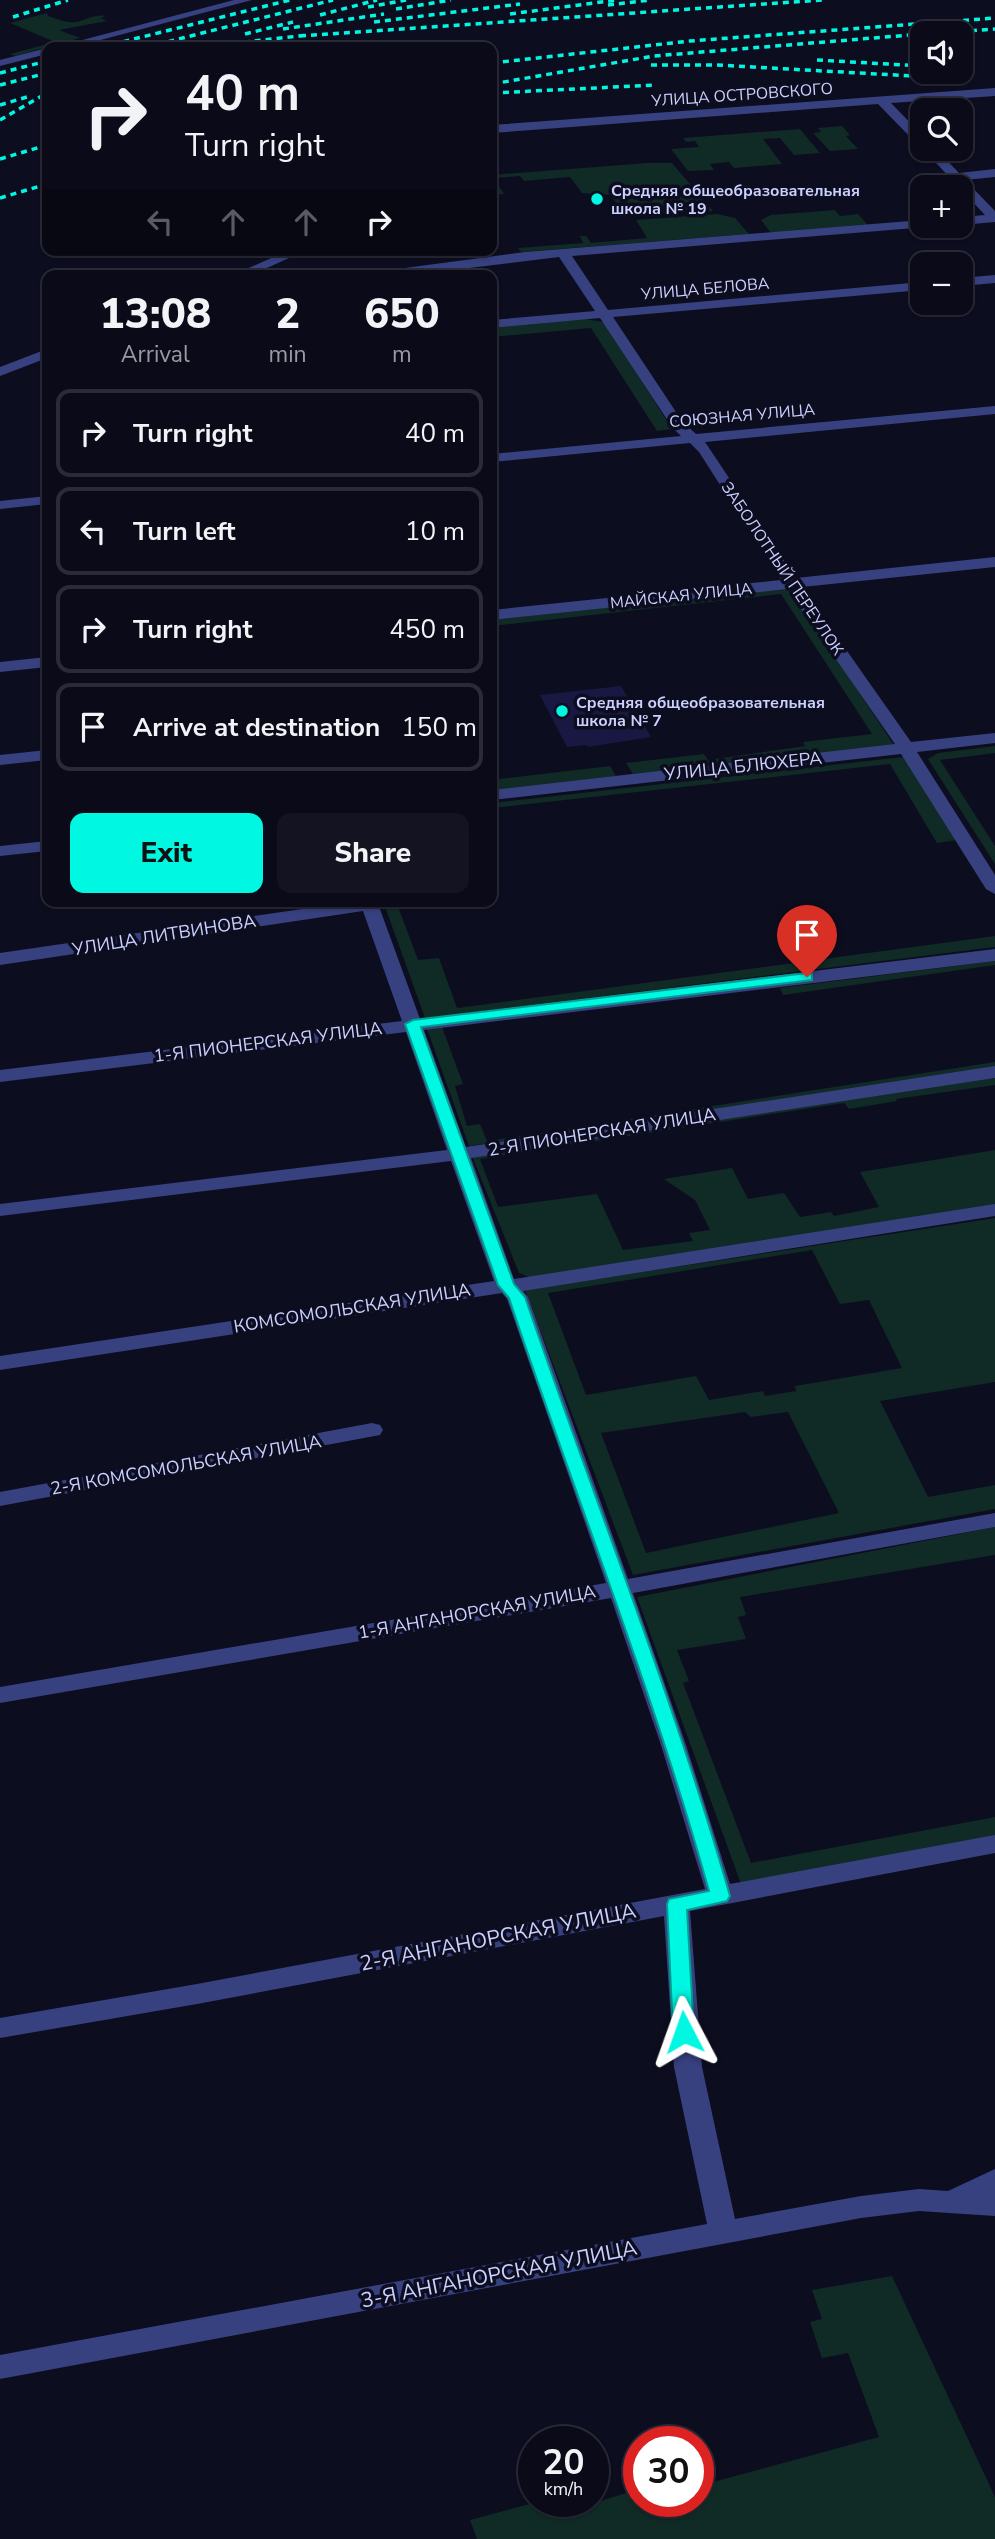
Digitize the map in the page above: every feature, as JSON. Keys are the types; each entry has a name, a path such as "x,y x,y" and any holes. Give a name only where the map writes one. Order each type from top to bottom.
{"street":[{"path":"82,42 247,0"},
{"path":"0,63 42,52"},
{"name":"УЛИЦА ОСТРОВСКОГО","path":"497,129 995,92"},
{"path":"881,100 910,130"},
{"path":"941,161 955,175"},
{"path":"973,175 995,173"},
{"path":"973,194 995,218"},
{"path":"973,220 995,218"},
{"path":"497,254 563,253 910,225"},
{"name":"ЗАБОЛОТНЫЙ ПЕРЕУЛОК","path":"563,253 677,424 704,449 791,583 905,748 995,889"},
{"path":"251,270 286,256"},
{"path":"407,270 484,256"},
{"path":"973,281 995,279"},
{"name":"УЛИЦА БЕЛОВА","path":"497,324 910,287"},
{"path":"0,372 42,354"},
{"path":"0,372 42,368"},
{"name":"СОЮЗНАЯ УЛИЦА","path":"497,458 995,410"},
{"path":"0,505 42,501"},
{"name":"МАЙСКАЯ УЛИЦА","path":"497,614 995,562"},
{"path":"0,667 42,663"},
{"name":"УЛИЦА БЛЮХЕРА","path":"497,794 995,738"},
{"path":"0,760 42,756"},
{"path":"0,852 42,847"},
{"name":"УЛИЦА ЛИТВИНОВА","path":"0,959 342,907"},
{"path":"369,907 506,1285 517,1297 693,1805 720,1896"},
{"name":"1-Я ПИОНЕРСКАЯ УЛИЦА","path":"0,1076 995,955"},
{"name":"2-Я ПИОНЕРСКАЯ УЛИЦА","path":"0,1210 460,1154 995,1072"},
{"name":"КОМСОМОЛЬСКАЯ УЛИЦА","path":"0,1363 765,1248 995,1210"},
{"name":"2-Я КОМСОМОЛЬСКАЯ УЛИЦА","path":"0,1499 372,1430"},
{"name":"1-Я АНГАНОРСКАЯ УЛИЦА","path":"0,1695 995,1520"},
{"name":"2-Я АНГАНОРСКАЯ УЛИЦА","path":"0,2028 197,1994 995,1844"},
{"path":"676,1904 688,2067 723,2232"},
{"name":"3-Я АНГАНОРСКАЯ УЛИЦА","path":"0,2367 861,2207 919,2200 950,2202 995,2180"},
{"path":"950,2202 995,2205"}],"green space":[{"path":"47,13 48,16 69,22 94,16 105,16 101,18 107,21 59,30 80,38 66,42 55,42 10,23"},
{"path":"42,45 42,49 15,56 10,54"},
{"path":"842,126 850,135 846,136 858,149 830,151 813,133 821,132 818,128"},
{"path":"800,129 820,153 794,155 780,138 763,139 782,164 734,168 729,162 710,164 714,170 688,171 671,149 699,147 695,141 686,142 683,138"},
{"path":"672,163 713,211 642,216 638,211 623,212 610,195 582,193 570,177 524,181 520,176 497,178 497,175"},
{"path":"497,183 504,194 497,195"},
{"path":"835,210 840,216 858,214 868,225 771,233 761,220 771,215"},
{"path":"717,214 735,218 749,234 521,252 518,248 583,243 580,236 586,236 591,243 647,238 636,220"},
{"path":"584,319 604,322 672,429 657,431 591,328 497,337 497,328"},
{"path":"789,588 894,745 633,774 626,763 704,754 708,760 805,746 803,742 872,734 781,594 497,625 497,619"},
{"path":"995,746 995,753 940,760 995,846 995,864 928,759 938,753"},
{"path":"903,757 957,840 937,843 890,764 497,807 497,802"},
{"path":"610,766 616,776 497,790 497,779"},
{"path":"385,907 398,907 418,960 439,958 457,1008 995,936 995,947 425,1018"},
{"path":"995,961 995,965 783,995 780,988"},
{"path":"442,1027 463,1084 455,1086 467,1126 480,1124 487,1141 995,1062 995,1069 469,1146 427,1029"},
{"path":"995,1078 995,1085 896,1099 897,1101 849,1109 844,1103 480,1159 498,1207 597,1194 623,1250 693,1241 689,1233 710,1230 695,1200 664,1179 732,1168 748,1199 784,1193 800,1217 831,1212 834,1216 879,1207 860,1172 995,1150 995,1205 533,1279 519,1273 472,1156"},
{"path":"995,1218 995,1382 880,1401 928,1497 995,1485 995,1509 633,1575 525,1290","holes":["812,1250 840,1304 869,1300 902,1368 795,1386 796,1391 765,1396 763,1391 709,1400 696,1376 586,1395 548,1293","745,1412 751,1417 788,1412 839,1513 646,1553 601,1433"]},
{"path":"995,1527 995,1555 740,1597 746,1615 738,1617 746,1639 677,1650 689,1681 683,1683 751,1863 995,1817 995,1836 741,1884 637,1597"},
{"path":"892,2276 995,2497 995,2539 477,2539 470,2520 518,2507 518,2517 609,2517 609,2498 623,2494 623,2517 714,2517 714,2482 879,2437 848,2353 822,2358 810,2322 822,2319 812,2290"}],"building":[{"name":"Средняя общеобразовательная школа № 7","path":"621,686 651,737 588,747 567,747 540,695"}],"railway":[{"path":"13,17 68,0"},
{"path":"122,42 290,0"},
{"path":"167,42 333,0"},
{"path":"320,15 377,0"},
{"path":"368,7 406,0"},
{"path":"396,9 451,0"},
{"path":"510,14 617,0"},
{"path":"608,5 650,0"},
{"path":"300,36 822,0"},
{"path":"374,22 520,4"},
{"path":"283,29 384,14"},
{"path":"497,62 690,41 995,18"},
{"path":"245,34 293,22"},
{"path":"973,31 995,29"},
{"path":"245,42 308,35"},
{"path":"497,83 654,56 910,35"},
{"path":"817,60 910,65"},
{"path":"0,73 42,62"},
{"path":"651,65 717,65 910,76"},
{"path":"0,85 42,74"},
{"path":"497,93 656,85"},
{"path":"0,120 42,96"},
{"path":"0,105 27,97"},
{"path":"0,159 42,146"},
{"path":"0,198 42,185"}],"place":[{"name":"Средняя общеобразовательная школа № 19","path":"597,199"},
{"name":"Средняя общеобразовательная школа № 7","path":"562,711"}],"route":[{"path":"684,2032 676,1904 720,1896 672,1743 619,1587 562,1433 517,1297 506,1285 413,1024 807,977"}]}
